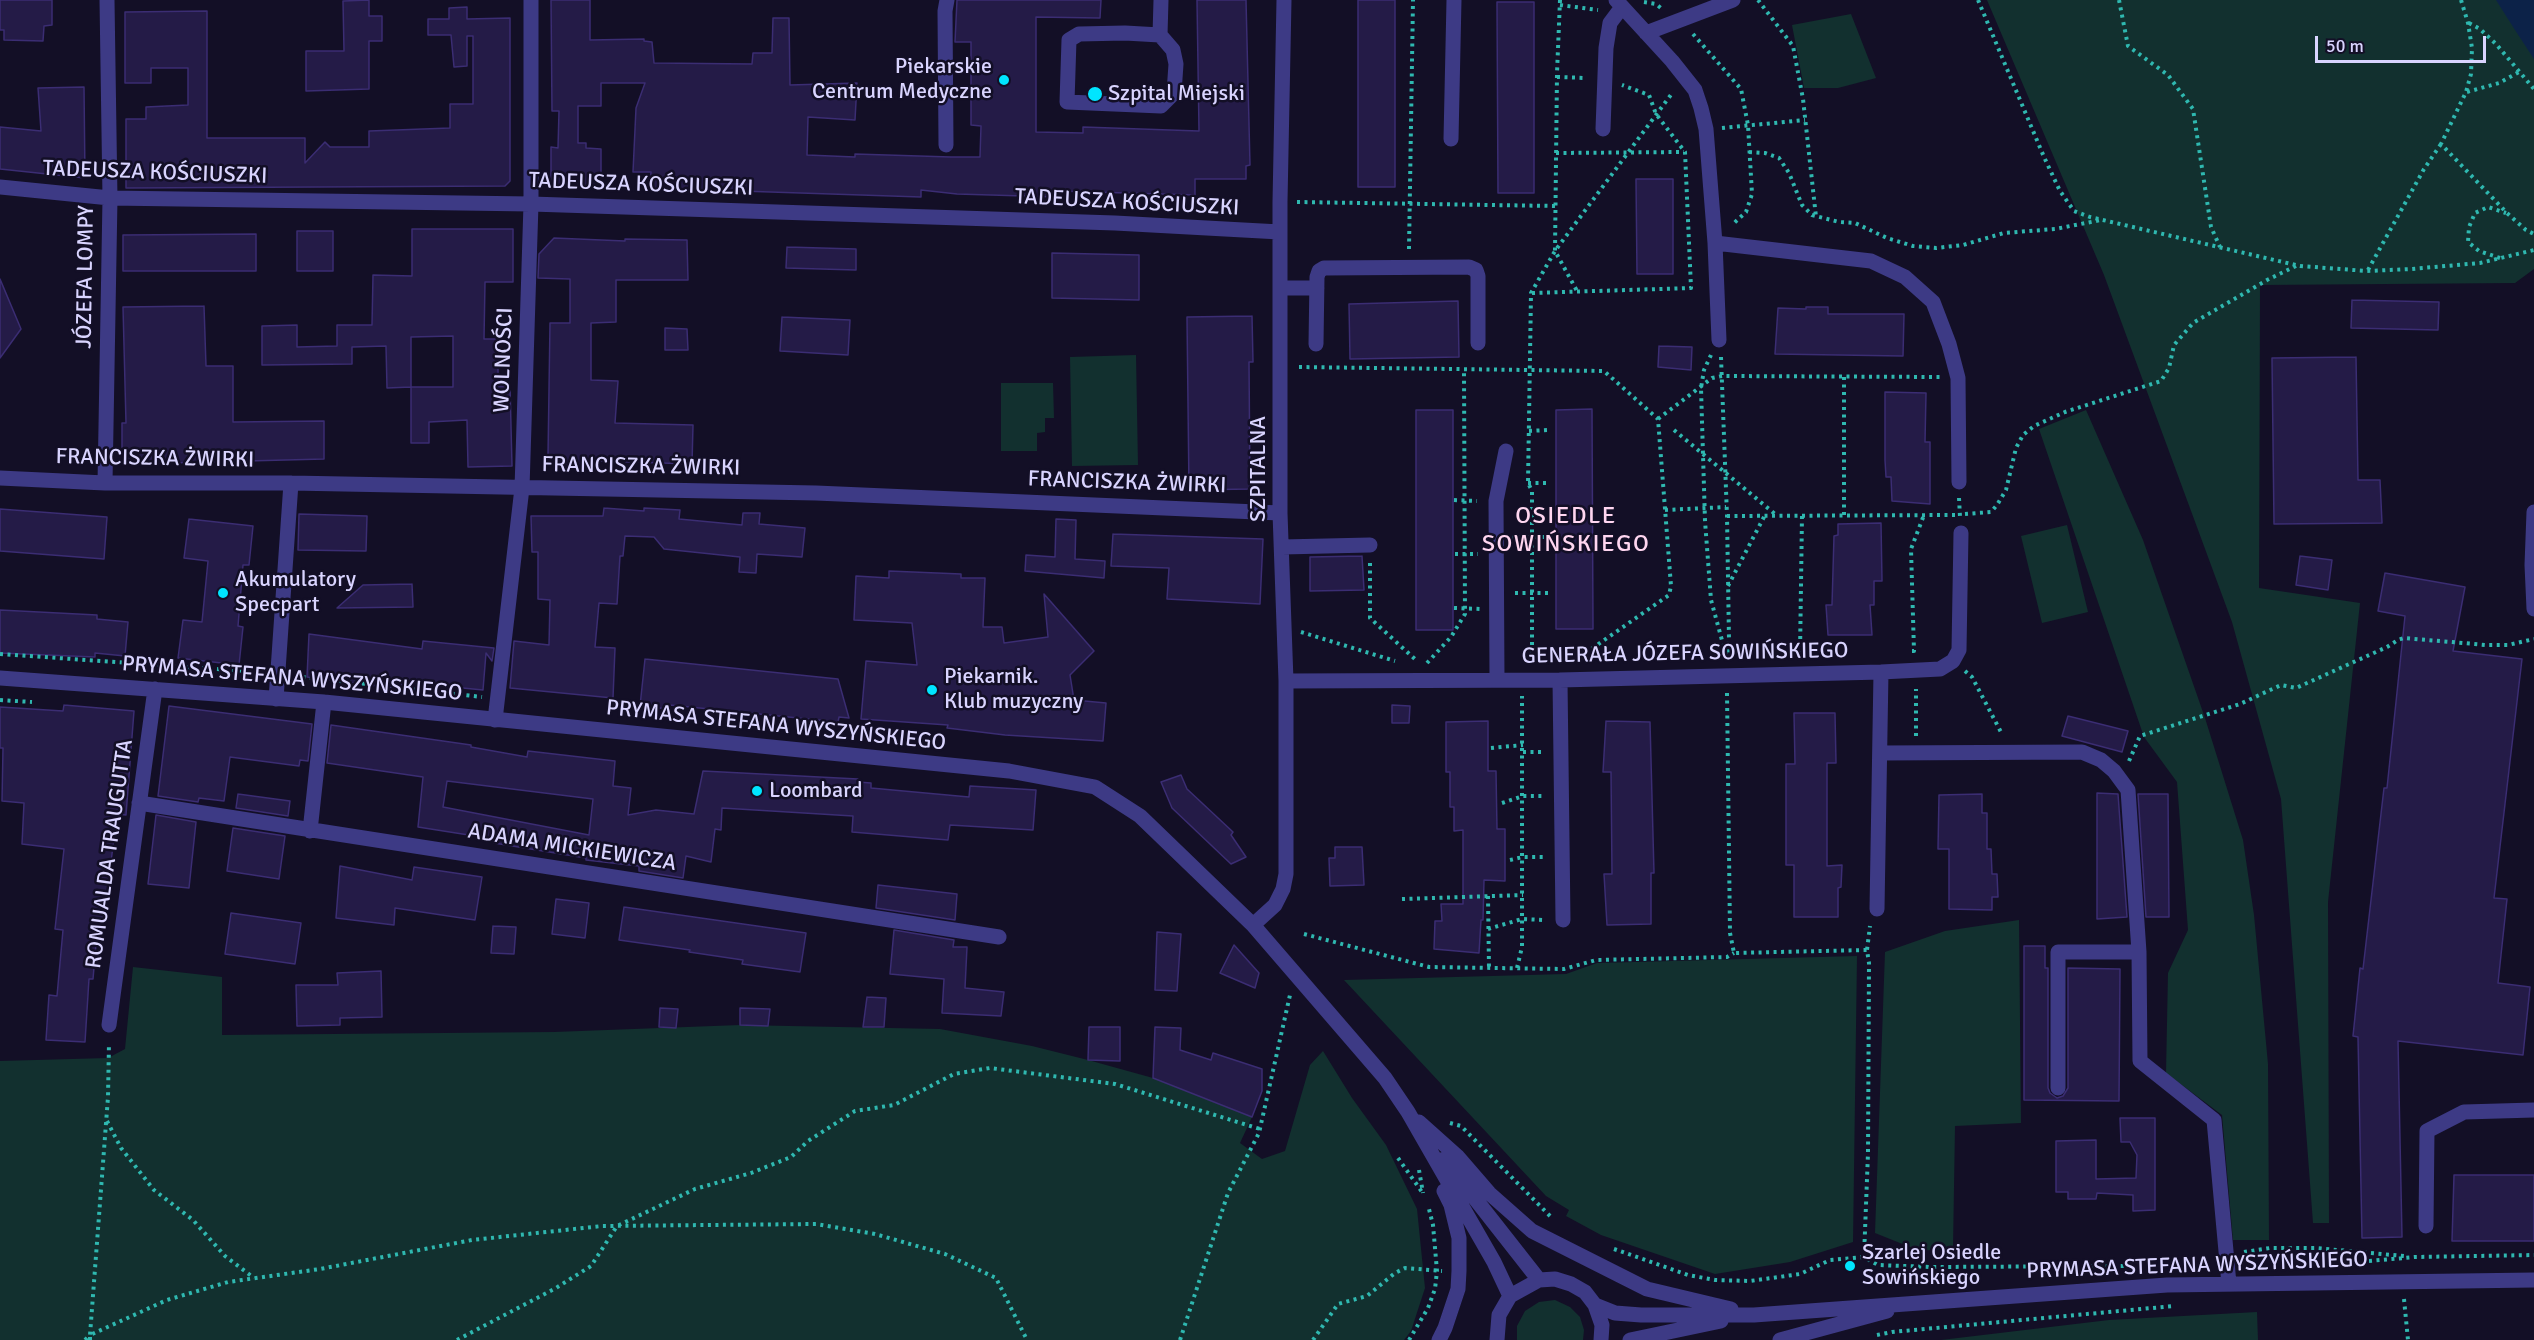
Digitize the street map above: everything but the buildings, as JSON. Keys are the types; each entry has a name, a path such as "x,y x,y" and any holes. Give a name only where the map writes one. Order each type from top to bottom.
{"street":[{"name":"JÓZEFA LOMPY","path":"105,483 110,198 107,0"},
{"name":"WOLNOŚCI","path":"495,720 522,488 531,204 531,0"},
{"path":"946,146 945,11 947,0"},
{"path":"1160,35 1079,34 1069,40 1067,102 1161,106 1174,93 1176,64 1173,50 1160,35 1161,0"},
{"name":"SZPITALNA","path":"1253,925 1275,905 1283,890 1286,874 1286,681 1280,513 1280,232 1284,0"},
{"path":"1451,139 1454,0"},
{"path":"1646,33 1733,0"},
{"path":"1603,129 1606,48 1617,8 1646,33 1695,90 1706,129 1715,243 1719,340"},
{"name":"TADEUSZA KOŚCIUSZKI","path":"0,187 110,198 531,204 1103,223 1280,232"},
{"path":"1715,243 1871,261 1905,277 1933,302 1949,344 1958,378 1959,482"},
{"path":"1316,344 1317,288 1319,271 1324,268 1469,267 1476,270 1478,276 1478,343"},
{"path":"1281,288 1317,288"},
{"path":"1497,679 1496,501 1506,450"},
{"name":"FRANCISZKA ŻWIRKI","path":"0,478 105,483 291,483 816,493 1280,513"},
{"path":"276,699 291,483"},
{"path":"2534,512 2534,609"},
{"path":"1953,661 1959,650 1961,533"},
{"path":"1282,547 1370,545"},
{"name":"GENERAŁA JÓZEFA SOWIŃSKIEGO","path":"1286,681 1560,680 1881,672 1940,669 1953,661"},
{"path":"1877,909 1881,672"},
{"name":"PRYMASA STEFANA WYSZYŃSKIEGO","path":"0,678 324,702 1009,771 1095,787 1140,816 1253,925 1385,1078 1408,1112 1539,1280"},
{"path":"1560,680 1563,920"},
{"name":"ROMUALDA TRAUGUTTA","path":"109,1025 155,688"},
{"path":"310,831 324,702"},
{"path":"1881,753 2082,752 2101,760 2117,775 2127,790 2139,952 2140,1060 2214,1120 2229,1284"},
{"name":"ADAMA MICKIEWICZA","path":"139,803 999,936"},
{"path":"2058,1088 2058,952 2139,952"},
{"path":"2426,1226 2427,1131 2464,1112 2534,1110"},
{"path":"1408,1112 1457,1156 1489,1193 1532,1231 1647,1289 1754,1315"},
{"path":"1408,1112 1451,1205 1459,1238 1458,1289 1445,1328 1438,1340"},
{"name":"PRYMASA STEFANA WYSZYŃSKIEGO","path":"1408,1112 1494,1263 1510,1296"},
{"path":"1497,1340 1499,1314 1510,1296 1539,1280 1555,1279 1571,1284 1585,1293 1595,1305 1602,1325 1600,1340"},
{"name":"PRYMASA STEFANA WYSZYŃSKIEGO","path":"1595,1305 1615,1313 1641,1315 1754,1315 2167,1285 2534,1280"},
{"path":"1780,1340 1920,1302"},
{"name":"PRYMASA STEFANA WYSZYŃSKIEGO","path":"1630,1340 1754,1315"}],"path":[{"path":"1408,268 1413,0"},
{"path":"1758,0 1794,46 1816,217"},
{"path":"1978,0 2044,157 2060,191 2074,211 2297,266 2367,271 2411,269 2502,259 2534,250"},
{"path":"2119,0 2128,46 2168,75 2193,109 2211,227 2220,248"},
{"path":"2367,271 2424,169 2441,144 2466,92 2471,74 2472,48 2462,0"},
{"path":"1577,291 1555,251 1560,3 1600,10 1617,8"},
{"path":"2468,23 2480,29 2496,44 2534,89"},
{"path":"2466,92 2499,83 2519,72"},
{"path":"1531,292 1691,288 1685,152 1656,114 1649,95 1604,79 1557,77"},
{"path":"1532,660 1532,491 1528,483 1531,292 1555,251 1685,77"},
{"path":"1706,129 1805,120"},
{"path":"2441,144 2507,213 2534,234"},
{"path":"1556,153 1708,151"},
{"path":"1749,152 1765,153 1779,158 1789,174 1802,205 1816,217 1855,223 1887,238 1912,246 1936,248 1963,245 2004,233 2055,229 2102,219"},
{"path":"1297,202 1556,206"},
{"path":"2502,259 2479,251 2469,242 2469,227 2475,213 2488,207 2507,213"},
{"path":"1727,516 1924,515 1991,512 2006,490 2016,448 2023,435 2034,426 2065,411 2160,381 2169,368 2174,345 2193,323 2266,280 2297,266"},
{"path":"1719,340 1727,516 1730,933 1734,952"},
{"path":"1719,340 1704,370 1701,388 1702,451 1711,600 1727,656"},
{"path":"1299,359 1299,368 1604,371 1658,419 1671,586 1669,595 1577,659"},
{"path":"1426,663 1451,638 1465,614 1464,370"},
{"path":"1658,419 1712,378 1722,376 1844,375 1958,378"},
{"path":"1844,375 1844,515"},
{"path":"1529,431 1547,430"},
{"path":"1674,430 1775,514"},
{"path":"1528,483 1548,483"},
{"path":"1665,510 1726,507"},
{"path":"1800,654 1802,514"},
{"path":"1728,586 1766,515"},
{"path":"1903,652 1914,651 1911,549 1924,515"},
{"path":"1496,537 1548,537"},
{"path":"1370,545 1370,618 1420,664"},
{"path":"1496,592 1551,593"},
{"path":"1454,608 1496,610"},
{"path":"1298,631 1402,663"},
{"path":"2117,775 2126,767 2140,736 2240,704 2281,685 2296,688 2404,638 2486,645 2508,645 2534,639"},
{"path":"0,654 261,672"},
{"path":"1789,654 1811,654"},
{"path":"1715,656 1737,656"},
{"path":"1566,660 1588,659"},
{"path":"1497,661 1544,660"},
{"path":"1953,661 1971,677 2012,753"},
{"path":"1409,663 1433,663"},
{"path":"1916,670 1916,753"},
{"path":"294,676 486,697"},
{"path":"1517,968 1522,947 1523,894 1522,680"},
{"path":"1491,748 1523,745"},
{"path":"1502,803 1523,796"},
{"path":"1510,860 1523,857 1562,858"},
{"path":"1402,899 1523,894"},
{"path":"1488,896 1489,968"},
{"path":"1488,929 1522,919 1563,920"},
{"path":"1304,934 1429,967 1564,969 1596,960 1727,957 1734,952 1867,950 1869,963 1868,1153 1864,1257"},
{"path":"1180,1340 1228,1193 1260,1129 1294,974"},
{"path":"90,1337 106,1121 109,1025"},
{"path":"457,1340 556,1288 591,1266 617,1226 695,1189 752,1173 791,1157 808,1141 855,1111 894,1105 954,1074 972,1069 990,1068 1115,1084 1260,1129"},
{"path":"106,1121 121,1148 154,1190 193,1220 225,1256 255,1278"},
{"path":"1461,1126 1556,1221"},
{"path":"1398,1158 1423,1193 1429,1206 1437,1271 1435,1289 1428,1308 1408,1340"},
{"path":"85,1340 167,1300 228,1282 320,1269 472,1240 617,1226 816,1224 876,1234 945,1254 996,1278 1027,1340"},
{"path":"1606,1246 1688,1275 1715,1280 1750,1281 1800,1274 1830,1260 1864,1257 1878,1265 1944,1268 2146,1266"},
{"path":"2226,1262 2234,1254 2270,1248 2315,1248 2415,1257 2534,1255"},
{"path":"1313,1340 1338,1304 1367,1296 1395,1273 1405,1268 1437,1271"},
{"path":"2392,1297 2416,1297"},
{"path":"2404,1297 2408,1340"},
{"path":"1870,1337 1892,1332 2181,1305"}],"green space":[{"path":"1987,0 2534,0 2534,269 2515,283 2260,285 2259,588 2360,603 2328,902 2329,1223 2313,1223 2281,799 2232,622 2104,275"},
{"path":"1851,14 1876,78 1838,88 1804,88 1792,25"},
{"path":"1136,355 1138,465 1072,466 1070,357"},
{"path":"1001,383 1053,383 1054,418 1045,418 1045,432 1037,433 1037,451 1001,451"},
{"path":"2086,410 2143,540 2205,718 2243,840 2254,915 2268,1064 2269,1240 2233,1240 2222,1115 2166,1073 2168,973 2188,930 2177,782 2144,737 2039,429"},
{"path":"2067,525 2088,612 2042,623 2021,536"},
{"path":"2019,920 2021,1123 1955,1126 1953,1248 1920,1251 1875,1233 1885,952 1945,931"},
{"path":"1857,956 1853,1242 1790,1262 1715,1274 1601,1235 1566,1216 1569,1210 1546,1196 1344,980 1566,974 1597,963"},
{"path":"133,967 222,977 222,1035 554,1032 740,1025 940,1029 1032,1046 1153,1078 1252,1117 1240,1143 1262,1159 1285,1151 1310,1065 1323,1051 1352,1098 1386,1145 1417,1209 1425,1288 1411,1331 1404,1340 0,1340 0,1061 108,1058 125,1049"},
{"path":"1555,1300 1570,1307 1580,1317 1584,1330 1583,1340 1517,1340 1517,1326 1525,1311 1539,1302"},
{"path":"2257,1312 2258,1340 1941,1340 2109,1320"}],"water":[{"path":"2496,0 2534,0 2534,59 2515,30"}],"place":[{"name":"Piekarskie Centrum Medyczne","path":"1004,80"},
{"name":"Szpital Miejski","path":"1095,94"},
{"name":"Akumulatory Specpart","path":"223,593"},
{"name":"Piekarnik. Klub muzyczny","path":"932,690"},
{"name":"Loombard","path":"757,791"},
{"name":"Szarlej Osiedle Sowińskiego","path":"1850,1266"}],"district":[{"name":"OSIEDLE SOWIŃSKIEGO","path":"1566,531"}]}
